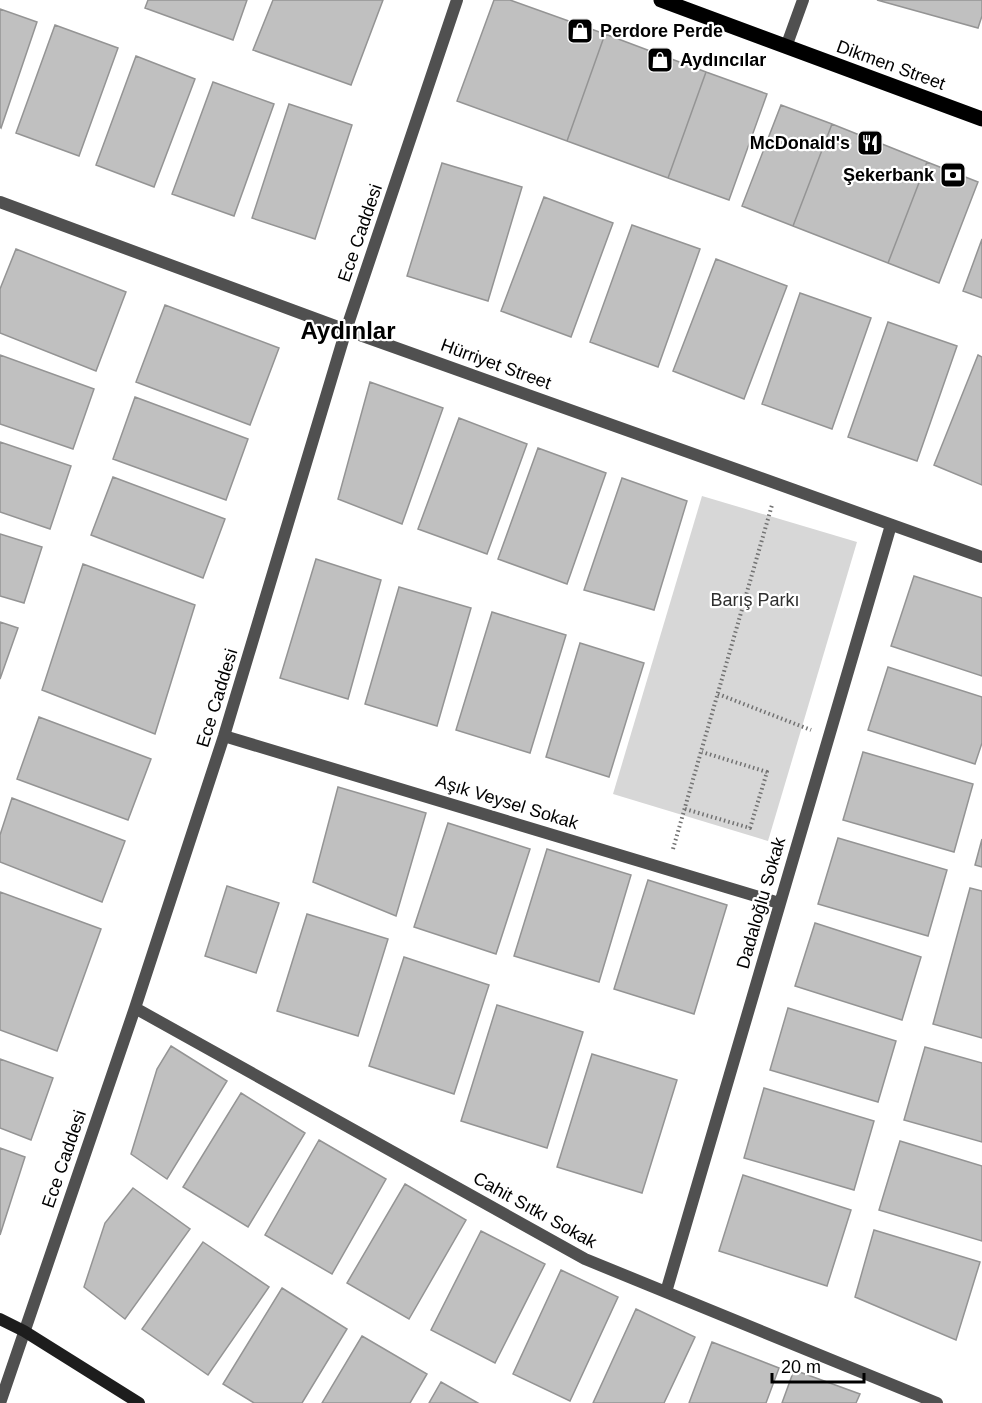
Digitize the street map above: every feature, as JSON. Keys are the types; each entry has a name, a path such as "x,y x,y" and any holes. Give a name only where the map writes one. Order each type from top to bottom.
{"main road":[{"name":"Dikmen Street","path":"661,0 982,119"},
{"path":"0,1319 24,1331 139,1403"}],"street":[{"name":"Ece Caddesi","path":"0,1403 135,1008 224,736 346,330 458,0"},
{"path":"786,47 802,0"},
{"name":"Hürriyet Street","path":"0,202 346,330 982,557"},
{"name":"Dadaloğlu Sokak","path":"666,1292 891,525"},
{"name":"Aşık Veysel Sokak","path":"224,736 779,903"},
{"name":"Cahit Sıtkı Sokak","path":"135,1008 585,1259 937,1403"}],"path":[{"path":"667,869 778,484"},
{"path":"718,694 828,737"},
{"path":"685,809 750,828 767,772 702,752"}],"green space":[{"name":"Barış Parkı","path":"702,496 857,542 768,841 613,794"}],"building":[{"path":"148,0 247,0 233,40 145,8"},
{"path":"273,0 383,0 351,85 253,50"},
{"path":"494,0 510,0 605,34 567,141 457,101"},
{"path":"877,0 982,0 982,16 978,28"},
{"path":"0,9 37,22 1,128 0,127"},
{"path":"55,25 118,48 79,156 16,133"},
{"path":"605,34 706,72 668,178 567,141"},
{"path":"136,56 195,79 154,187 96,165"},
{"path":"706,72 767,94 729,200 668,178"},
{"path":"213,82 274,104 234,216 172,194"},
{"path":"289,104 352,125 315,239 252,218"},
{"path":"781,105 832,124 793,226 742,206"},
{"path":"832,124 927,162 888,263 793,226"},
{"path":"927,162 978,182 939,283 888,263"},
{"path":"442,163 522,187 488,301 407,276"},
{"path":"544,197 613,223 571,337 501,311"},
{"path":"632,225 700,249 658,367 590,342"},
{"path":"982,239 982,298 963,291"},
{"path":"16,249 126,292 96,371 0,333 0,289"},
{"path":"716,259 787,286 744,399 673,371"},
{"path":"800,293 871,318 832,429 762,404"},
{"path":"165,305 279,348 250,425 136,382"},
{"path":"888,322 957,346 917,461 848,437"},
{"path":"0,355 94,389 73,449 0,424"},
{"path":"978,355 982,357 982,485 934,465"},
{"path":"370,382 443,408 402,524 338,499"},
{"path":"135,397 248,439 226,500 113,459"},
{"path":"459,418 527,444 487,554 418,529"},
{"path":"0,442 71,466 50,529 0,512"},
{"path":"538,448 606,473 567,584 498,559"},
{"path":"113,477 225,519 203,578 91,535"},
{"path":"622,478 687,501 654,610 584,590"},
{"path":"0,534 42,547 24,603 0,596"},
{"path":"316,559 381,580 348,699 280,678"},
{"path":"83,564 195,605 155,734 42,690"},
{"path":"914,576 982,598 982,676 891,646"},
{"path":"399,587 471,608 437,726 365,704"},
{"path":"492,612 566,635 530,753 456,730"},
{"path":"0,622 18,628 0,679"},
{"path":"580,643 644,663 609,777 546,757"},
{"path":"888,667 982,697 982,743 975,764 868,730"},
{"path":"39,717 151,759 128,820 17,779"},
{"path":"863,752 973,784 954,852 843,820"},
{"path":"338,787 426,813 396,916 313,882"},
{"path":"12,798 125,841 102,902 0,862 0,835"},
{"path":"448,823 530,849 496,954 414,927"},
{"path":"838,838 947,870 928,936 818,904"},
{"path":"982,839 982,867 975,865"},
{"path":"547,849 631,875 599,982 514,956"},
{"path":"648,880 727,905 694,1014 614,989"},
{"path":"227,886 279,903 256,973 205,956"},
{"path":"970,888 982,891 982,1038 933,1024"},
{"path":"0,892 101,929 57,1051 0,1030"},
{"path":"307,914 388,939 358,1036 277,1011"},
{"path":"815,923 921,957 902,1020 795,986"},
{"path":"404,957 489,985 454,1094 369,1066"},
{"path":"497,1005 583,1032 547,1148 461,1121"},
{"path":"788,1008 896,1041 878,1102 770,1070"},
{"path":"171,1046 227,1081 167,1179 131,1154 157,1069"},
{"path":"925,1047 982,1063 982,1142 904,1120"},
{"path":"592,1054 677,1080 642,1193 557,1167"},
{"path":"0,1059 53,1078 31,1140 0,1128"},
{"path":"764,1088 874,1121 854,1190 744,1158"},
{"path":"241,1093 305,1133 248,1227 183,1187"},
{"path":"319,1140 386,1179 332,1274 265,1235"},
{"path":"900,1141 982,1166 982,1241 879,1210"},
{"path":"0,1148 25,1157 0,1235"},
{"path":"743,1175 851,1210 827,1286 719,1251"},
{"path":"405,1184 466,1220 409,1319 347,1283"},
{"path":"133,1188 190,1229 125,1319 84,1287 105,1223"},
{"path":"874,1230 980,1262 956,1340 855,1297"},
{"path":"481,1231 545,1264 495,1363 431,1330"},
{"path":"203,1242 269,1287 208,1375 142,1329"},
{"path":"561,1270 618,1297 570,1401 513,1374"},
{"path":"282,1288 347,1329 302,1403 254,1403 223,1384"},
{"path":"636,1309 695,1337 664,1403 593,1403"},
{"path":"362,1336 427,1374 410,1403 322,1403"},
{"path":"712,1342 779,1368 766,1403 689,1403"},
{"path":"794,1370 860,1394 856,1403 782,1403"},
{"path":"441,1382 478,1403 429,1403"}],"place":[{"name":"Perdore Perde","path":"580,31"},
{"name":"Aydıncılar","path":"660,60"},
{"name":"McDonald's","path":"870,143"},
{"name":"Şekerbank","path":"953,175"}],"district":[{"name":"Aydınlar","path":"348,330"}]}
